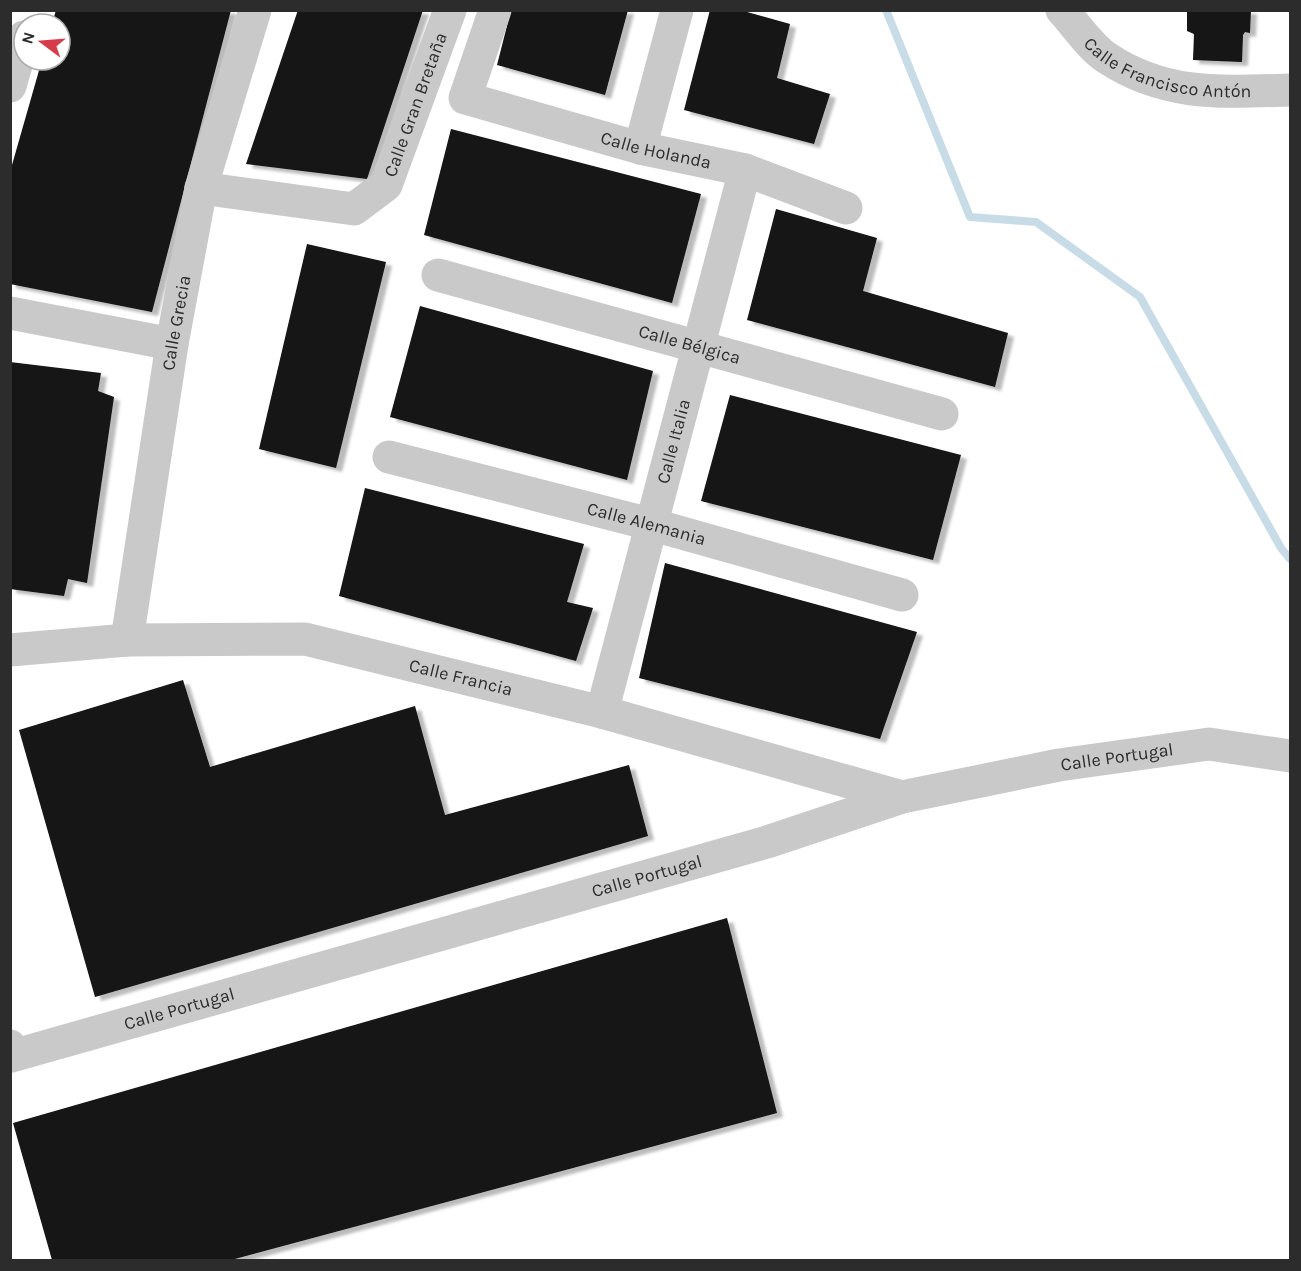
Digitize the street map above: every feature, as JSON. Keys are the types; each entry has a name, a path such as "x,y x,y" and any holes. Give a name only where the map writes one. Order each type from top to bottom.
{"street":[{"name":"Calle Grecia","path":"127,640 172,344 201,188 255,10"},
{"name":"Calle Gran Bretaña","path":"201,188 354,209 386,185 450,10"},
{"name":"Calle Holanda","path":"495,10 465,98 640,148 745,170 846,208"},
{"path":"640,148 677,10"},
{"name":"Calle Francisco Antón","path":"1062,10 1105,57 1145,79 1194,91 1290,90"},
{"name":"Calle Italia","path":"603,712 650,524 745,170"},
{"name":"Calle Bélgica","path":"438,275 942,414"},
{"path":"10,313 172,344"},
{"name":"Calle Alemania","path":"389,457 650,524 902,595"},
{"name":"Calle Francia","path":"10,650 127,640 305,639 603,712 902,797"},
{"name":"Calle Portugal","path":"11,1051 767,842 902,797 1059,765 1209,744 1290,756"}],"building":[{"path":"56,10 231,10 152,312 10,284 10,172 39,72 72,72 72,12 55,12"},
{"path":"298,10 423,10 367,179 246,164"},
{"path":"511,10 628,10 605,95 497,65"},
{"path":"710,10 740,10 790,24 777,78 830,94 814,144 684,110"},
{"path":"1187,10 1251,10 1250,33 1245,32 1243,35 1242,62 1193,60 1194,34 1187,31"},
{"path":"451,129 701,194 672,303 424,235"},
{"path":"776,209 877,238 863,291 1008,333 995,387 747,320"},
{"path":"307,244 386,262 336,468 259,449"},
{"path":"420,306 653,371 627,480 390,417"},
{"path":"10,362 101,373 98,391 114,397 87,583 68,579 64,596 10,589"},
{"path":"730,395 961,455 933,560 701,501"},
{"path":"365,488 584,544 567,602 593,608 576,661 339,596"},
{"path":"665,563 917,632 880,739 639,678"},
{"path":"183,680 210,767 415,706 445,815 629,765 648,836 95,997 19,730"},
{"path":"727,918 777,1113 231,1260 52,1260 13,1123"}],"waterway":[{"path":"886,10 970,217 1036,222 1140,297 1281,548 1290,559"}]}
